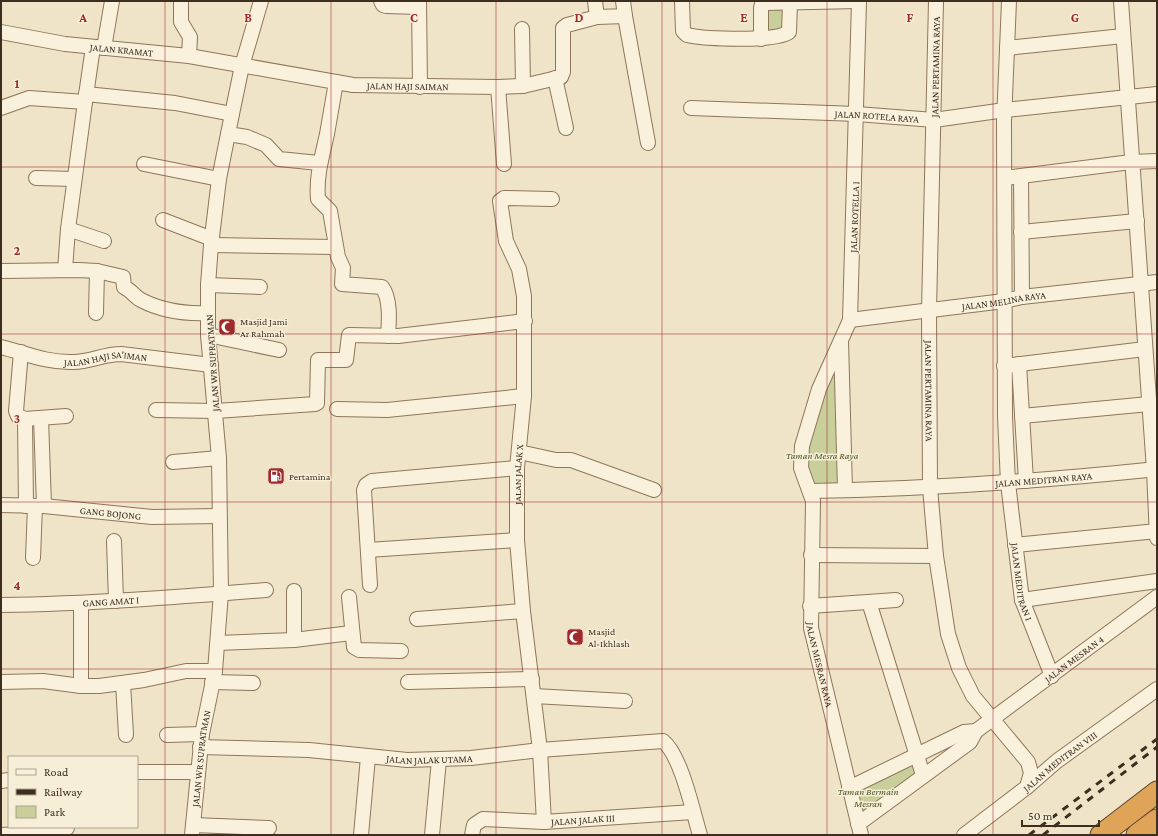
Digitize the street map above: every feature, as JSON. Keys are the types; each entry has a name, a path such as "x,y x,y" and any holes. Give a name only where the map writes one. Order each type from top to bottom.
{"highway":[{"path":"1101,835 1157,792"},
{"path":"1137,835 1157,820"}],"street":[{"path":"65,270 74,179 86,98 112,1"},
{"path":"181,1 181,22 190,37 189,56"},
{"name":"JALAN WR SUPRATMAN","path":"192,830 201,741 215,678 220,593 219,458 208,335 208,286 219,179 242,66 261,1"},
{"path":"381,1 383,5 386,6 419,4 420,87"},
{"path":"595,1 597,18"},
{"path":"623,1 648,143"},
{"path":"682,1 683,31 687,35 761,39 779,37 789,32 790,3"},
{"path":"761,39 762,4 859,1"},
{"name":"JALAN ROTELLA I","path":"850,320 859,1"},
{"name":"JALAN PERTAMINA RAYA","path":"936,1 929,310 930,488 936,556 948,634 959,668 973,696 991,720 1028,762 1031,773 1027,787"},
{"name":"JALAN MEDITRAN I","path":"1009,1 1004,110 1004,366 1008,483 1022,600 1052,676"},
{"path":"1121,1 1131,162 1142,284 1145,349 1152,407 1156,470 1157,538"},
{"path":"566,128 555,78 561,77 562,75 563,28 597,18 625,16"},
{"path":"522,29 523,86"},
{"name":"JALAN KRAMAT","path":"1,32 64,44 189,56 242,66"},
{"path":"1007,48 1123,36"},
{"name":"JALAN HAJI SAIMAN","path":"242,66 368,86 523,86 555,78"},
{"path":"336,82 319,163 317,186 318,199 330,211 338,258 343,268 342,284 382,287 385,291 388,311 388,336"},
{"path":"498,87 504,164"},
{"name":"JALAN ROTELA RAYA","path":"691,108 857,114 934,120 1004,110 1157,94"},
{"path":"1,108 29,98 86,98 175,103 232,114"},
{"path":"228,134 247,137 266,145 279,159 319,163"},
{"path":"1005,178 1131,162 1157,161"},
{"path":"144,164 219,179"},
{"path":"1021,176 1022,297"},
{"path":"36,178 74,179"},
{"name":"JALAN JALAK X","path":"540,750 523,611 517,540 517,468 524,396 525,321 522,281 506,241 500,201 504,198 552,199"},
{"path":"163,220 212,242 336,247"},
{"path":"1021,232 1137,221"},
{"path":"68,230 104,241"},
{"path":"1,270 97,271 123,277 124,287 133,292 140,300 174,312 191,314 208,313"},
{"path":"96,313 97,271"},
{"name":"JALAN MELINA RAYA","path":"850,320 1004,301 1022,297 1157,282"},
{"path":"208,286 260,287"},
{"name":"JALAN MESRAN RAYA","path":"850,320 841,337 816,396 802,446 801,468 813,501 810,606 811,628 860,830"},
{"path":"156,410 216,411 315,404 318,360 346,360 349,335 388,336 525,321"},
{"path":"208,335 279,350"},
{"path":"841,337 845,490"},
{"name":"JALAN HAJI SA'IMAN","path":"1,348 21,352 50,361 86,361 107,354 121,354 211,365"},
{"path":"1004,366 1145,349"},
{"path":"21,352 16,411 18,416 25,419 66,416"},
{"path":"1018,364 1026,481"},
{"path":"337,410 387,410 524,396"},
{"path":"1022,416 1152,407"},
{"path":"33,558 41,418"},
{"path":"25,419 35,506"},
{"path":"1006,450 1024,449"},
{"path":"519,452 556,460 571,460 654,490"},
{"path":"173,462 219,458"},
{"path":"370,585 364,490 368,483 372,481 517,468"},
{"name":"JALAN MEDITRAN RAYA","path":"930,488 1008,483 1156,470"},
{"path":"810,491 930,488"},
{"name":"GANG BOJONG","path":"1,505 35,506 152,517 220,516"},
{"path":"1015,545 1157,531"},
{"path":"368,550 517,540"},
{"path":"114,541 116,600"},
{"path":"811,555 936,556"},
{"path":"1022,600 1157,581"},
{"name":"GANG AMAT I","path":"1,605 81,603 266,590"},
{"path":"294,591 294,640"},
{"path":"350,597 351,633 354,647 356,649 401,650"},
{"name":"JALAN MESRAN 4","path":"976,731 1157,597"},
{"path":"810,606 896,600"},
{"path":"869,602 923,775"},
{"path":"81,603 81,686"},
{"path":"417,619 523,611"},
{"path":"218,643 294,640 351,633"},
{"path":"1,682 43,682 81,686 123,683 186,671 215,678 253,683"},
{"path":"408,682 532,679"},
{"path":"123,683 126,735"},
{"name":"JALAN MEDITRAN VIII","path":"964,835 1027,787 1057,761 1157,689"},
{"path":"534,696 625,701"},
{"path":"849,788 964,732 976,731"},
{"path":"860,830 923,775 970,742 976,731"},
{"name":"JALAN JALAK UTAMA","path":"167,735 201,741 407,760 439,760 540,750 663,741 668,746 680,768 693,812"},
{"name":"JALAN JALAK III","path":"540,750 543,826 693,812"},
{"path":"1024,756 1049,762 1057,761"},
{"path":"361,835 368,757"},
{"path":"432,835 439,760"},
{"path":"138,772 197,772"},
{"path":"693,812 700,835"},
{"path":"472,835 474,825 484,819 543,826"},
{"path":"192,830 269,828"},
{"path":"1,835 63,829"}],"green space":[{"path":"765,3 790,3 786,34 754,38"},
{"name":"Taman Mesra Raya","path":"841,337 845,490 809,488 802,446"},
{"name":"Taman Bermain Mesran","path":"915,760 920,774 858,821 852,789"}],"railway":[{"path":"1029,835 1157,739"},
{"path":"1043,835 1157,747"}],"place":[{"name":"Masjid Jami Ar Rahmah","path":"227,327"},
{"name":"Pertamina","path":"276,476"},
{"name":"Masjid Al-Ikhlash","path":"575,637"}]}
